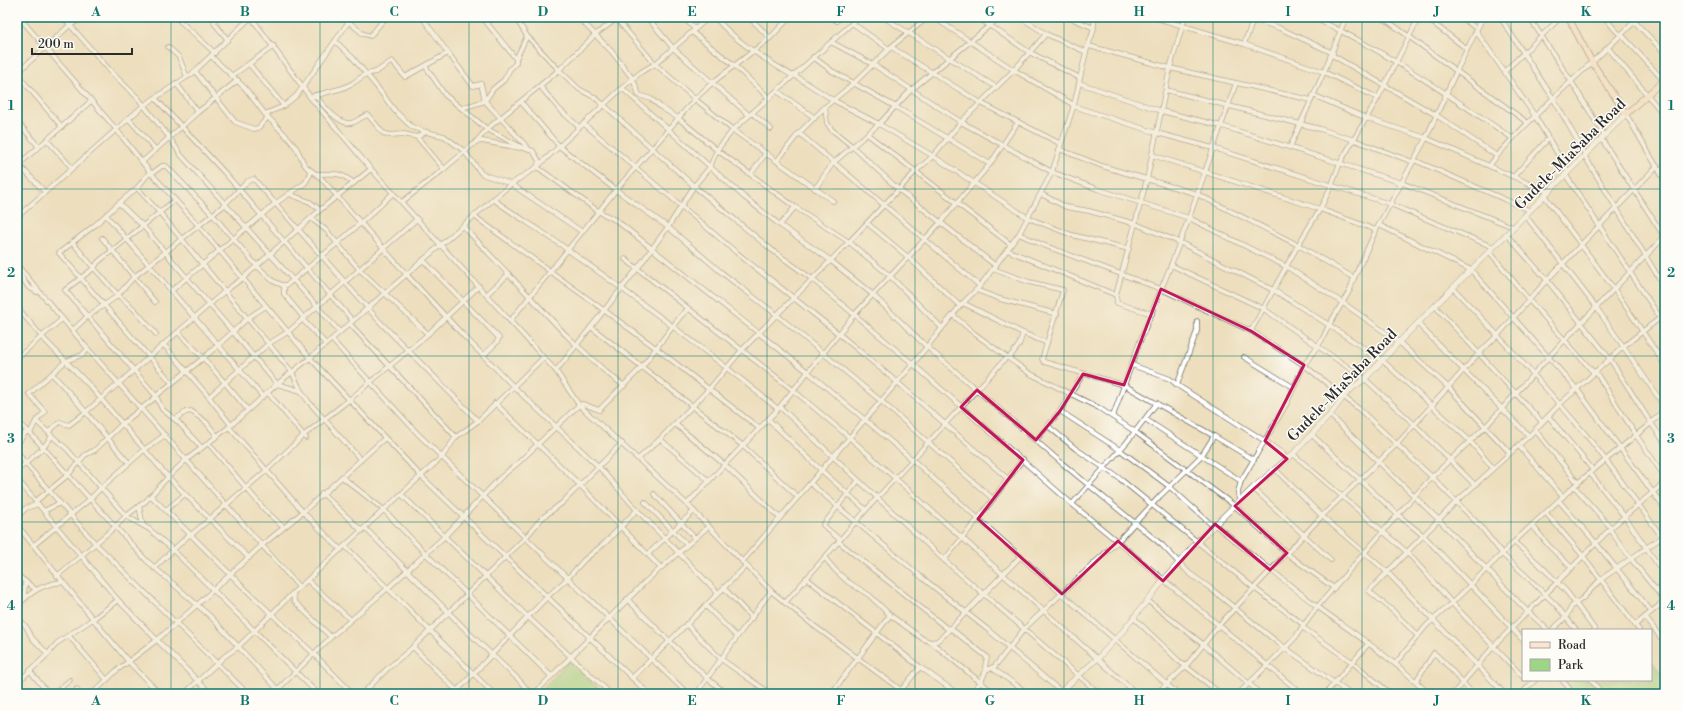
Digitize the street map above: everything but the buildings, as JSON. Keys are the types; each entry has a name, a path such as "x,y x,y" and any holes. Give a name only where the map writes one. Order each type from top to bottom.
{"main road":[{"path":"1568,17 1592,62 1626,114"},
{"name":"Gudele-MiaSaba Road","path":"1626,114 1664,80"}],"street":[{"path":"19,17 310,358 421,476 649,694"},
{"path":"64,17 114,75 134,93 169,137 181,155 340,332"},
{"path":"62,127 17,74 70,25 84,17"},
{"path":"216,17 214,23 228,40"},
{"path":"17,217 128,118 143,106 195,71 251,17 303,87 328,110 344,122 353,123 368,115 383,133 390,135 404,134 417,137 444,169"},
{"path":"195,71 235,122 242,126 256,129 266,115 284,106 303,87 352,17"},
{"path":"348,22 362,33 370,36 386,17"},
{"path":"422,17 473,86 481,84 485,100 529,149 533,151 539,161 537,167"},
{"path":"482,17 516,59"},
{"path":"514,17 527,36 559,70 580,89 604,105 694,186 772,250 812,279 1072,504 1118,541 1163,581 1302,694"},
{"path":"578,17 596,34 633,78 639,95 651,99 678,118 717,150 795,206 849,242 890,276 942,328"},
{"path":"647,17 673,48 750,114 771,129"},
{"path":"683,17 693,31 735,66 769,98"},
{"path":"57,576 126,516 152,496 168,476 186,460 230,426 277,384 332,340 493,199 511,184 537,167 633,78 655,64 709,17"},
{"path":"715,17 727,30 754,51 833,100 879,124 933,156 1028,218 1072,234 1129,249"},
{"path":"749,17 770,38"},
{"path":"510,321 598,211 694,99 712,82 770,38 790,17"},
{"path":"832,17 837,20"},
{"path":"556,370 591,328 637,269 651,247 668,227 694,186 710,167 717,150 733,130 859,17"},
{"path":"883,17 929,47 950,58 996,87"},
{"path":"777,161 799,133 825,107 854,84 890,48 928,17"},
{"path":"933,17 1014,70 1074,105 1157,132 1213,148 1331,187 1390,204 1491,249 1530,300 1594,372 1665,477"},
{"path":"977,17 1029,52 1080,81 1161,111 1222,126 1402,183 1513,227"},
{"path":"815,188 833,164 879,124 911,90 1000,17"},
{"path":"1020,17 1046,34 1086,52"},
{"path":"1068,17 1094,28"},
{"path":"742,562 865,420 926,346 980,286 1010,244 1019,234 1052,172 1074,105 1086,52 1094,28 1095,17"},
{"path":"1153,17 1244,44 1324,72 1378,98"},
{"path":"1152,314 1117,303 1116,295 1141,204 1170,68 1185,17"},
{"path":"1247,17 1254,18 1279,28 1332,54 1436,115 1497,156"},
{"path":"1312,17 1341,30 1397,63 1512,138"},
{"path":"1290,147 1332,54 1346,17"},
{"path":"1382,17 1528,123"},
{"path":"1251,331 1275,291 1298,245 1320,209 1331,187 1340,163 1385,86 1419,17"},
{"path":"1425,17 1467,49"},
{"path":"1461,17 1477,30 1535,116 1599,227 1631,272 1665,325"},
{"path":"1239,501 1238,492 1241,482 1265,441 1304,365 1318,346 1350,290 1376,230 1426,138 1483,17"},
{"path":"1500,17 1552,98 1665,288"},
{"path":"1238,694 1249,685 1295,638 1318,606 1414,496 1486,426 1596,307 1665,237 1634,190 1571,81 1529,17"},
{"path":"1505,71 1561,17"},
{"path":"1604,17 1612,25 1616,32 1622,35 1664,80"},
{"path":"1630,17 1665,53"},
{"path":"1490,165 1512,138 1552,98 1622,35 1639,17"},
{"path":"1658,17 1665,24"},
{"path":"402,202 476,142 487,129 559,70 596,34 617,18 655,64 694,99 733,130 833,201"},
{"path":"1244,44 1254,18"},
{"path":"180,21 238,80 266,115 297,149 304,164 317,174 446,317 513,386 599,467 637,510 718,593"},
{"path":"852,23 932,74 1060,147 1102,166 1197,194 1298,245 1354,278"},
{"path":"638,458 660,439 692,407 741,351 849,242 914,172 933,156 949,139 961,122 1014,70 1046,34"},
{"path":"462,108 485,100 493,89 504,80 510,69 516,64 516,59 527,36"},
{"path":"335,41 366,74 395,112 412,127 444,136 464,151 482,174 511,184 582,232"},
{"path":"831,42 874,65 961,122 1052,172 1141,204 1190,218 1287,267 1343,303 1399,342 1450,388 1510,452"},
{"path":"233,75 250,65 274,46"},
{"path":"1089,46 1170,68 1312,98 1426,138 1514,176 1546,194 1614,289 1665,365"},
{"path":"168,47 179,57 187,77"},
{"path":"1608,48 1665,116"},
{"path":"312,96 343,88 366,74 376,72 392,62 405,77 448,53"},
{"path":"813,57 832,71 896,107 990,164"},
{"path":"250,65 284,106"},
{"path":"426,66 445,95 487,129 523,148"},
{"path":"142,162 198,112 238,80"},
{"path":"176,83 198,112"},
{"path":"1113,416 1140,341 1190,218 1236,83"},
{"path":"540,86 559,109 579,127 584,124"},
{"path":"622,88 668,131 744,197 780,225 830,260 872,294 926,346 977,390 1089,485 1162,544 1178,563 1193,577 1236,608 1285,648 1350,694"},
{"path":"1166,90 1301,124 1354,140 1413,161 1529,210"},
{"path":"777,91 815,118"},
{"path":"312,96 371,169 543,358 556,370 579,405 687,504 771,591 813,625 901,690"},
{"path":"155,98 239,189 330,293 351,322 456,437"},
{"path":"45,192 18,166 91,101"},
{"path":"521,102 560,147 616,190 668,227 721,272 777,315 881,401 993,499"},
{"path":"825,107 827,123 831,129 852,146 898,189 994,267 1029,282 1063,290 1057,314 1042,359 1044,362 1124,385 1254,460"},
{"path":"1626,114 1665,181"},
{"name":"Gudele-MiaSaba Road","path":"1061,693 1078,675 1098,658 1134,618 1163,581 1197,542 1239,501 1276,470 1312,435 1330,415 1344,396 1354,386 1365,379 1383,361 1399,342 1626,114"},
{"path":"128,118 156,150"},
{"path":"17,121 38,147"},
{"path":"687,504 779,408 872,294 940,223 990,164 1018,122"},
{"path":"584,124 636,166 737,253 897,382 944,425 1008,479"},
{"path":"417,137 426,132"},
{"path":"799,133 833,164 980,286"},
{"path":"867,134 892,152 914,172 1010,244"},
{"path":"1514,176 1548,139"},
{"path":"47,140 72,168"},
{"path":"476,142 482,141 529,149"},
{"path":"751,174 766,153"},
{"path":"1152,155 1320,209 1376,230"},
{"path":"172,383 59,254 137,188 151,173 162,166 166,166 234,238 256,266 273,281 284,286"},
{"path":"1156,694 1186,666 1219,625 1303,535 1397,444 1450,388 1480,352 1514,319 1547,280 1583,245 1634,190 1658,169 1665,166"},
{"path":"537,167 598,211 617,221 808,372 913,460 1020,557 1178,694"},
{"path":"171,291 276,203 305,183 310,175 308,168"},
{"path":"48,432 60,422 69,425 101,400 225,291 243,278 320,210 371,169"},
{"path":"317,174 337,173 345,176 354,183"},
{"path":"72,331 88,316 118,294 134,277 225,203 248,181 254,179 368,309 478,421"},
{"path":"137,188 160,212 248,318 292,372 301,391 361,460"},
{"path":"284,286 294,280 378,208 393,193"},
{"path":"288,194 310,202 320,210"},
{"path":"1041,194 1070,208 1089,210 1136,224 1179,242 1275,291 1383,361 1431,407 1470,441 1493,468"},
{"path":"493,199 567,249 727,367 779,408 833,456 944,560 1100,694"},
{"path":"175,200 127,238 98,262 94,268 80,277 66,290 156,397 162,409 175,419 202,448"},
{"path":"118,203 143,226 277,384 301,391"},
{"path":"780,225 795,206"},
{"path":"106,215 171,291 196,317 263,397"},
{"path":"1395,664 1417,635 1471,585 1502,553 1578,482 1651,423 1665,408 1596,307 1525,215"},
{"path":"474,216 710,388 759,428"},
{"path":"311,218 327,230 359,269 428,334"},
{"path":"209,397 268,344 288,332 330,293 417,219"},
{"path":"867,223 962,305 1047,343"},
{"path":"1379,224 1470,270 1576,388 1665,509"},
{"path":"463,226 530,295 566,335 606,372 624,386"},
{"path":"1019,234 1043,245 1122,275 1162,288 1251,331 1304,365 1344,396 1432,477 1504,556 1524,573 1566,617 1575,629"},
{"path":"1506,234 1547,280 1610,358 1665,443"},
{"path":"102,238 155,302"},
{"path":"72,242 94,268 156,334"},
{"path":"1007,250 1116,295"},
{"path":"626,258 637,269 793,390 1137,694"},
{"path":"423,260 498,338 497,342 484,356"},
{"path":"17,265 72,331 261,546 299,587"},
{"path":"1172,265 1264,309 1365,379 1415,425 1475,485"},
{"path":"17,269 28,287 34,290 62,319"},
{"path":"486,295 509,274"},
{"path":"284,286 285,296 302,318 326,344"},
{"path":"154,568 172,549 210,519 324,419 428,334 478,286"},
{"path":"1453,288 1534,373 1582,430 1664,538 1646,548 1600,580 1583,598 1572,606 1566,617 1553,629"},
{"path":"976,290 1000,299 1057,314"},
{"path":"17,517 26,508 37,503 49,490 68,475 85,455 95,450 122,424 233,333 248,318 266,306"},
{"path":"1436,306 1480,352 1542,422"},
{"path":"17,307 42,337 66,361 168,476 249,558"},
{"path":"273,694 331,637 445,536 484,497 500,478 556,428 579,405 583,404 599,410 641,368 683,313 688,309"},
{"path":"1417,635 1392,610 1369,591 1408,553 1456,502 1529,436 1576,388 1624,346 1665,314"},
{"path":"953,315 975,334 1029,373 1072,393 1113,416 1235,506 1287,553 1334,588"},
{"path":"17,358 62,319"},
{"path":"1177,385 1197,331 1197,321"},
{"path":"1418,324 1529,436"},
{"path":"591,328 742,446 798,497"},
{"path":"178,332 203,358 248,410"},
{"path":"785,603 866,510 1007,357 1009,358 1018,345 1023,333"},
{"path":"332,340 418,434 688,694"},
{"path":"164,345 209,397 230,426 303,512 388,588 494,694"},
{"path":"30,433 36,421 45,412 29,394 66,361 82,355 88,349"},
{"path":"1244,357 1293,388"},
{"path":"184,694 238,647 299,587 442,457 456,437 478,421 543,358"},
{"path":"1132,365 1170,379 1265,441 1282,453 1287,459"},
{"path":"52,374 67,388 107,439 129,463"},
{"path":"1036,440 1060,411 1083,374"},
{"path":"268,393 305,436"},
{"path":"495,403 580,485 661,568"},
{"path":"1072,504 1104,469 1157,404"},
{"path":"175,419 186,412 191,411 206,422 217,436"},
{"path":"1060,411 1120,450 1170,487 1270,570 1395,664 1429,694"},
{"path":"1330,415 1439,520 1528,612 1547,629"},
{"path":"1548,416 1625,517 1665,575"},
{"path":"768,419 821,470 866,510"},
{"path":"1145,419 1241,482"},
{"path":"17,421 30,433 154,568 211,617 282,694"},
{"path":"36,421 68,449 126,516 143,526 172,549 318,694"},
{"path":"674,424 725,465 780,518"},
{"path":"1048,426 1104,469 1119,478 1254,588 1392,694"},
{"path":"1535,430 1578,482"},
{"path":"17,444 26,432 30,433"},
{"path":"1312,435 1424,536 1522,639"},
{"path":"17,471 43,448 52,436"},
{"path":"34,545 90,499 144,450 164,436"},
{"path":"986,670 992,668 1025,628 1118,541 1202,455 1214,436"},
{"path":"92,694 198,606 213,590 261,546 303,512 322,493 385,438"},
{"path":"660,439 710,481"},
{"path":"208,443 265,510 283,527"},
{"path":"362,694 387,669 449,613 526,537 542,518 562,503 622,444"},
{"path":"1518,445 1563,497"},
{"path":"17,451 25,463 95,543 248,694"},
{"path":"1292,454 1408,553 1452,603 1522,676"},
{"path":"944,560 978,519 1023,459"},
{"path":"1276,470 1322,516 1388,572 1434,619 1476,666 1505,694"},
{"path":"342,477 384,510 425,553 551,676"},
{"path":"17,479 118,600 211,694"},
{"path":"858,481 823,525 839,538 838,542 987,657 985,666 986,670 981,682 970,694"},
{"path":"1453,694 1493,647 1610,529 1665,482"},
{"path":"810,483 1061,693"},
{"path":"1574,486 1610,529 1631,559 1665,601 1635,625"},
{"path":"1253,488 1331,560"},
{"path":"322,493 406,570 519,680 530,694"},
{"path":"166,510 185,494"},
{"path":"401,494 528,617 611,694"},
{"path":"654,494 695,538"},
{"path":"152,496 353,694"},
{"path":"1559,500 1651,611"},
{"path":"645,502 687,545"},
{"path":"44,511 60,503"},
{"path":"139,506 143,526"},
{"path":"413,647 457,693 548,596 567,579 584,560 605,543 637,510"},
{"path":"648,554 694,511"},
{"path":"1546,513 1583,556 1638,629"},
{"path":"17,525 57,576 129,662 160,694"},
{"path":"534,694 609,617 678,552 709,526"},
{"path":"1532,526 1549,546 1572,568"},
{"path":"1514,542 1558,582 1576,603 1594,629"},
{"path":"931,642 937,641 950,629 983,593 1020,557"},
{"path":"825,558 834,570 869,596 890,615 923,639 931,642 994,694"},
{"path":"632,678 746,566"},
{"path":"17,575 35,590"},
{"path":"806,578 920,667 958,694"},
{"path":"308,580 351,620"},
{"path":"24,599 25,581"},
{"path":"17,606 35,590 45,585 62,582"},
{"path":"724,588 752,618"},
{"path":"696,694 720,659 771,591"},
{"path":"293,594 294,600 331,637"},
{"path":"17,683 48,654 57,643 118,600"},
{"path":"627,600 707,678 727,694"},
{"path":"1148,601 1204,645 1261,694"},
{"path":"1660,604 1665,610"},
{"path":"705,605 737,638"},
{"path":"831,694 890,615"},
{"path":"17,616 27,628 32,638 48,654"},
{"path":"1644,617 1665,643"},
{"path":"1134,618 1186,666 1221,694"},
{"path":"686,624 720,659 771,694"},
{"path":"69,636 107,680"},
{"path":"1325,694 1369,644"},
{"path":"1416,681 1434,653 1473,694"},
{"path":"898,694 920,667"},
{"path":"992,668 1029,694"},
{"path":"30,671 49,694"},
{"path":"53,694 70,680"},
{"path":"1527,681 1530,684"},
{"path":"1521,694 1534,681"},
{"path":"1563,681 1574,694"},
{"path":"1592,681 1603,694"},
{"path":"77,689 79,694"},
{"path":"762,694 765,690"}],"highlighted area":[{"path":"1161,289 1251,331 1304,365 1265,441 1287,459 1235,506 1287,553 1270,570 1215,524 1163,581 1118,541 1062,594 978,519 1023,460 961,407 977,390 1036,440 1060,411 1083,374 1124,385"}],"green space":[{"path":"569,661 604,694 538,694"},
{"path":"1652,661 1665,680 1665,694 1566,694 1566,681 1652,681"}],"waterway":[{"path":"17,296 20,292"}]}
